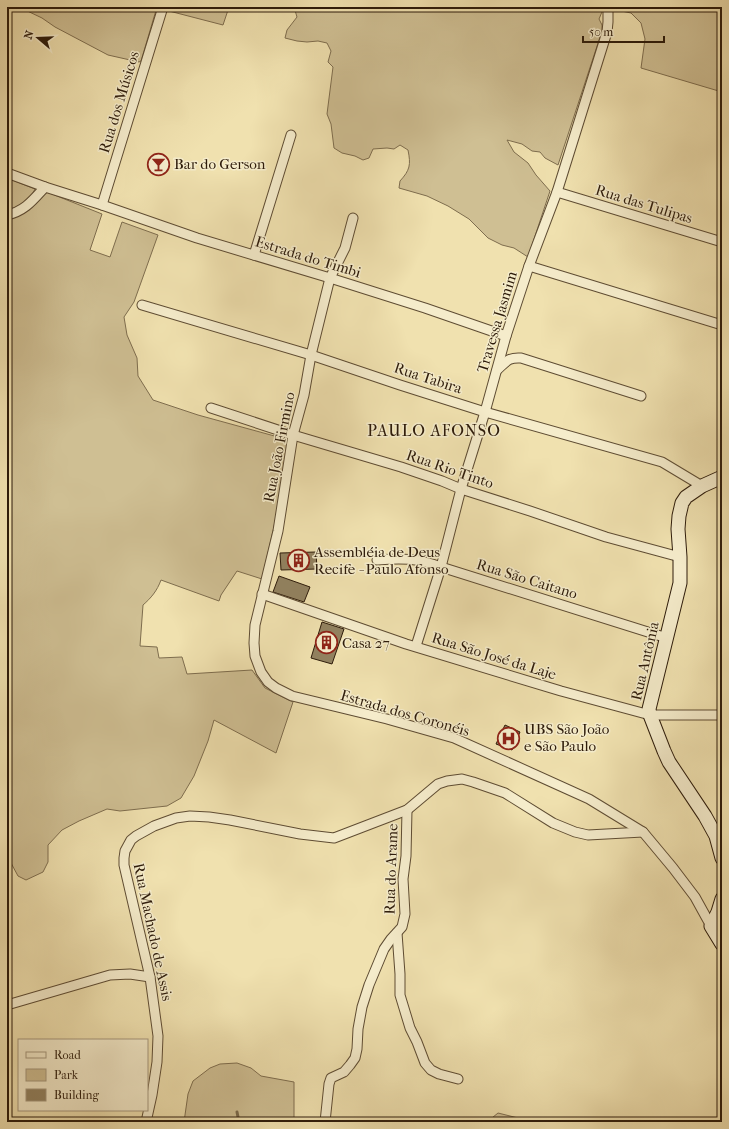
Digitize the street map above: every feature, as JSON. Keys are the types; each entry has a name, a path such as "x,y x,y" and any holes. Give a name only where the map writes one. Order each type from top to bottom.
{"street":[{"name":"Rua dos Músicos","path":"102,205 163,7"},
{"name":"Travessa Jasmim","path":"416,646 441,567 461,489 485,412 506,336 529,266 558,192 607,32 608,7"},
{"path":"254,255 292,136"},
{"name":"Estrada do Timbi","path":"7,173 196,238 425,308 506,336"},
{"path":"7,215 16,213 28,206 45,187"},
{"name":"Rua das Tulipas","path":"558,192 722,242"},
{"name":"Rua João Firmino","path":"268,682 261,672 255,656 255,626 278,531 294,435 304,395 311,355 330,278 344,248 353,218"},
{"path":"529,266 722,325"},
{"name":"Rua Tabira","path":"142,305 311,355 485,412 662,462 702,486"},
{"path":"496,371 508,360 521,358 641,396"},
{"name":"Rua Rio Tinto","path":"211,408 401,467 461,489 606,537 680,557"},
{"name":"Rua Antônia","path":"722,477 702,486 686,497 682,503 678,529 680,583 649,709 658,739 669,762 719,837 722,858"},
{"name":"Rua São Caitano","path":"376,560 403,558 429,562 667,638"},
{"name":"Rua São José da Laje","path":"262,594 389,638 562,691 650,715 722,715"},
{"name":"Estrada dos Coronéis","path":"268,682 276,688 301,699 387,719 454,738 589,799 643,832 674,868 695,897 711,926"},
{"name":"Rua Machado de Assis","path":"146,1122 157,1062 158,1036 150,977 124,865 125,851 131,840 136,836 165,821 190,816 230,820 300,834 334,838 407,810 438,784 462,779 505,793 552,823 575,832 588,835 643,832"},
{"name":"Rua do Arame","path":"325,1122 328,1084 331,1078 344,1072 355,1058 358,1029 364,999 384,949 402,927 405,914 403,879 406,856 407,810"},
{"path":"722,899 718,912 711,926 722,944"},
{"path":"397,933 400,994 403,1009 410,1028 425,1063 430,1070 458,1079"},
{"path":"7,1005 110,975 130,974 150,977"}],"green space":[{"path":"19,7 157,7 141,61 139,62 108,55 55,27 42,18"},
{"path":"170,7 229,7 223,25 169,11"},
{"path":"294,7 604,7 599,19 602,25 602,31 558,165 545,158 540,152 532,151 522,144 507,140 514,152 528,163 550,191 528,257 514,248 502,245 488,238 469,219 448,206 427,196 399,188 400,181 406,174 409,167 408,150 400,145 394,149 373,149 369,158 363,160 355,156 342,153 334,148 331,124 327,114 333,67 328,62 331,51 327,43 318,41 297,41 285,38 287,30 297,17"},
{"path":"618,7 722,7 722,92 641,68 645,39 641,23 631,13 617,10"},
{"path":"7,178 35,189 24,202 7,210"},
{"path":"47,192 102,214 90,250 110,257 122,222 158,235 134,302 124,317 127,335 137,358 138,376 153,400 198,415 289,440 275,522 262,579 237,571 221,595 219,601 161,580 154,594 143,605 140,646 157,647 159,658 182,657 187,674 252,670 265,688 293,702 276,753 214,720 208,741 194,776 181,798 167,806 120,811 107,809 79,821 62,830 48,845 48,862 43,872 26,880 18,876 11,863 7,861 7,219 33,206"},
{"path":"237,1063 251,1068 261,1076 294,1082 294,1122 184,1122 188,1094 193,1081 210,1068 220,1064"},
{"path":"498,1113 530,1121 545,1120 549,1122 487,1122"}],"building":[{"name":"Assembléia de Deus Recife - Paulo Afonso","path":"316,552 317,569 281,570 280,553"},
{"path":"279,576 310,587 304,602 273,592"},
{"name":"Casa 27","path":"322,622 344,629 332,664 311,658"},
{"name":"UBS São João e São Paulo","path":"505,725 520,732 512,750 496,744"}],"waterway":[{"path":"237,1112 239,1122"}],"place":[{"name":"Bar do Gerson","path":"158,164"},
{"name":"Assembléia de Deus Recife - Paulo Afonso","path":"299,561"},
{"name":"Casa 27","path":"327,643"},
{"name":"UBS São João e São Paulo","path":"508,738"}],"district":[{"name":"PAULO AFONSO","path":"434,430"}]}
